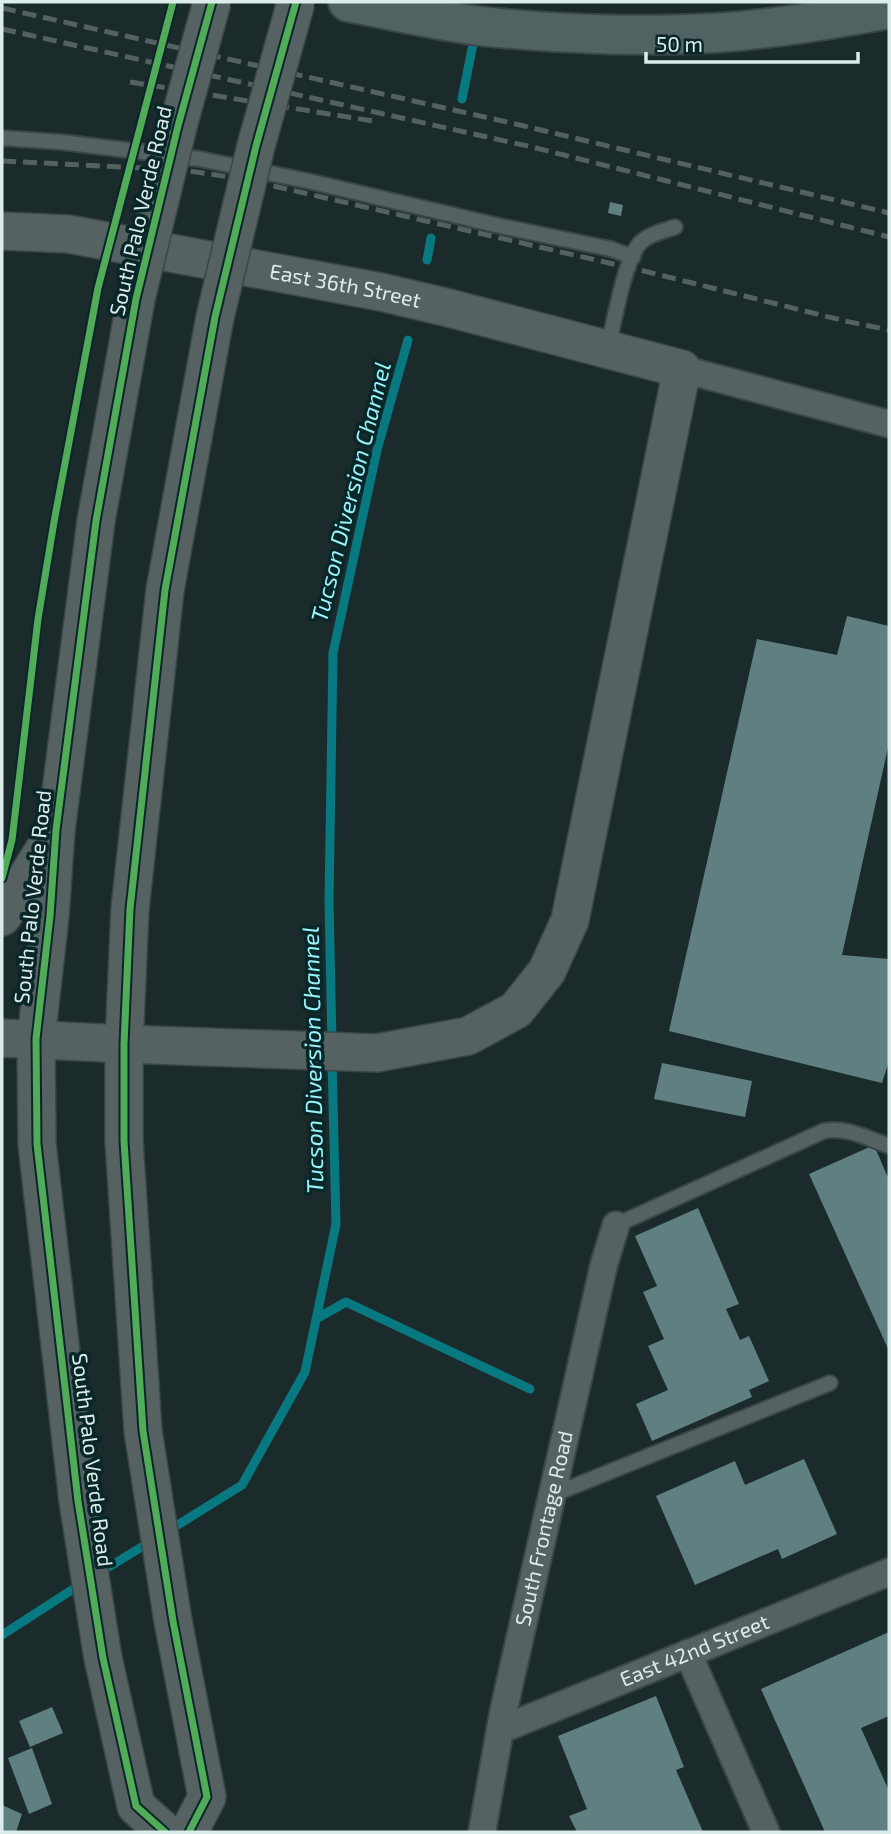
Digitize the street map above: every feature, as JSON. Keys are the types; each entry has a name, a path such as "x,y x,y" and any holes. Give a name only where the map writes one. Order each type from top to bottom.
{"main road":[{"name":"South Palo Verde Road","path":"165,1832 136,1807 103,1658 78,1501 37,1144 19,1039 50,916 56,830 96,521 136,299 212,2"},
{"path":"189,1832 207,1797 173,1621 143,1431 124,1141 124,1044 130,909 165,590 215,317 256,146 296,2"},
{"path":"348,2 477,26 606,34 741,31 810,23 889,9"},
{"path":"606,34 697,27 790,15 859,2"},
{"name":"East 36th Street","path":"2,231 68,234 381,292 682,369"},
{"path":"19,1039 377,1054 468,1036 516,1010 547,971 570,920 682,369"},
{"path":"2,917 56,830"}],"street":[{"path":"682,369 889,424"},
{"name":"South Frontage Road","path":"482,1832 500,1730 604,1264 616,1226"},
{"name":"East 42nd Street","path":"500,1730 889,1572"},
{"path":"688,1653 766,1832"}],"lane":[{"path":"2,138 61,142 200,159 611,249 632,257"},
{"path":"607,349 627,267 632,257 640,243 655,233 675,227"},
{"path":"616,1226 824,1130 843,1130 889,1146"},
{"path":"552,1495 830,1383"}],"building":[{"path":"610,202 623,205 621,216 608,213"},
{"path":"847,616 889,626 889,743 842,955 889,959 889,1061 882,1083 669,1031 757,639 837,655"},
{"path":"662,1063 752,1081 745,1117 654,1099"},
{"path":"874,1145 889,1180 889,1351 809,1174"},
{"path":"698,1208 739,1304 726,1309 740,1340 749,1336 769,1381 749,1390 752,1397 652,1441 636,1404 668,1390 648,1346 664,1339 643,1292 657,1286 635,1236"},
{"path":"804,1459 837,1534 782,1559 778,1549 695,1585 656,1496 735,1461 745,1485"},
{"path":"889,1632 889,1716 861,1728 889,1791 889,1832 825,1832 761,1689"},
{"path":"656,1696 684,1767 676,1770 703,1832 577,1832 569,1816 587,1809 558,1736"},
{"path":"52,1707 63,1733 30,1747 19,1721"},
{"path":"32,1748 52,1804 29,1814 8,1758"},
{"path":"2,1805 22,1814 16,1832 2,1832"}],"waterway":[{"name":"Tucson Diversion Channel","path":"462,99 475,34"},
{"path":"427,260 431,238"},
{"name":"Tucson Diversion Channel","path":"332,1043 329,901 333,653 377,450 408,340"},
{"name":"Tucson Diversion Channel","path":"168,1531 242,1485 305,1372 336,1224 332,1060"},
{"path":"316,1319 346,1302 530,1389"},
{"name":"Tucson Diversion Channel","path":"99,1573 153,1540"},
{"name":"Tucson Diversion Channel","path":"2,1635 81,1584"}],"railway":[{"path":"2,8 520,125 889,213"},
{"path":"2,29 532,147 889,237"},
{"path":"130,82 373,121"},
{"path":"2,161 182,170 243,179 889,330"}],"cycle path":[{"path":"2,878 12,840 38,619 98,288 173,2"},
{"path":"165,1832 136,1806 103,1658 78,1501 37,1144 36,1039 50,916 56,830 96,521 136,299 178,126 212,2"},
{"path":"189,1832 207,1797 173,1621 143,1431 124,1141 124,1044 130,909 165,590 215,317 256,146 296,2"}]}
